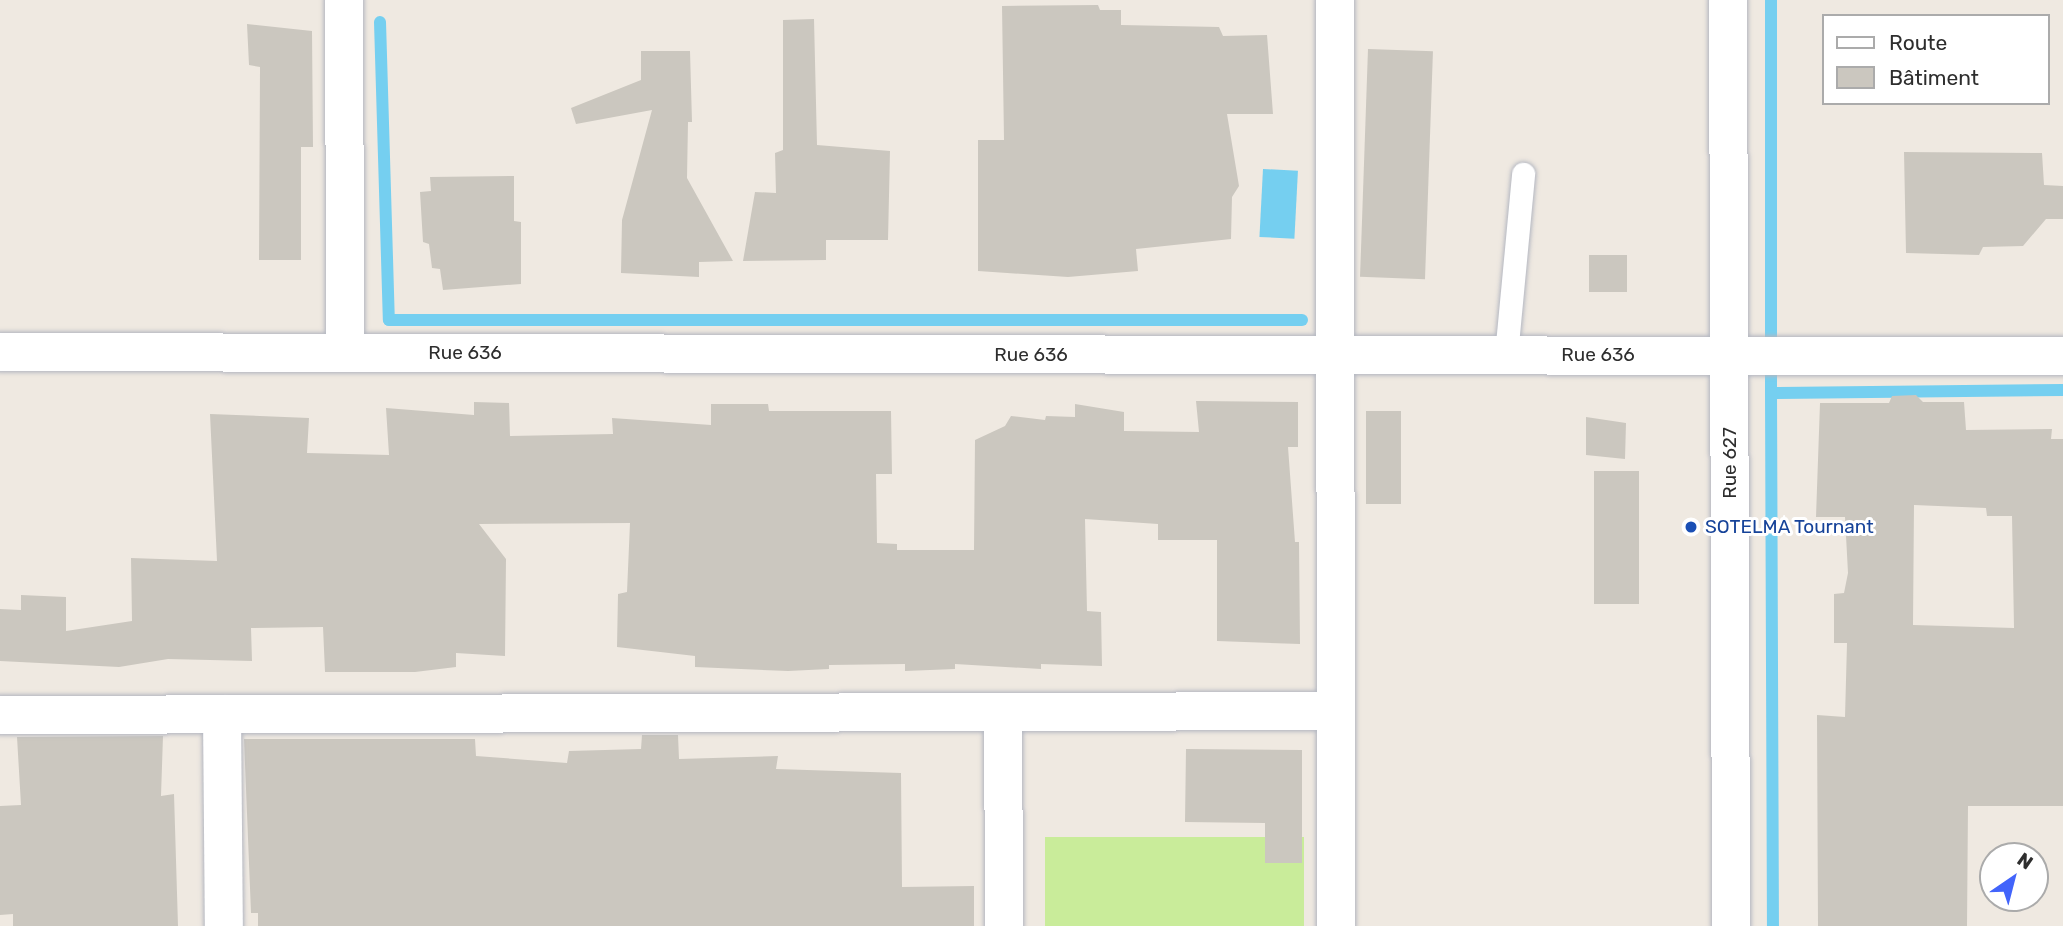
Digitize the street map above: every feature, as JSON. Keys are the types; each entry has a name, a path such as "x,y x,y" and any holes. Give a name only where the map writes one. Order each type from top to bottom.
{"street":[{"path":"344,0 345,353"},
{"path":"1335,0 1336,926"},
{"name":"Rue 627","path":"1728,0 1731,926"},
{"name":"Rue 636","path":"0,352 2063,356"},
{"path":"0,715 1336,710"},
{"path":"1003,712 1004,926"},
{"path":"222,714 223,926"}],"lane":[{"path":"1506,355 1523,174"}],"green space":[{"path":"1045,837 1304,837 1304,926 1045,926"}],"water":[{"path":"1263,169 1298,171 1294,239 1259,237"}],"building":[{"path":"1098,5 1100,10 1121,10 1121,25 1219,27 1223,36 1267,35 1273,114 1227,114 1239,186 1232,197 1231,239 1136,249 1138,271 1068,277 978,271 978,140 1004,140 1002,6"},
{"path":"814,19 817,145 890,151 888,240 826,240 826,260 743,261 755,192 776,193 775,153 783,150 783,20"},
{"path":"247,24 312,31 313,147 301,147 301,260 259,260 260,67 249,65"},
{"path":"1368,49 1433,51 1425,279 1360,277"},
{"path":"641,51 690,51 692,122 688,122 687,178 733,261 699,262 699,277 621,273 622,220 652,110 576,124 571,108 641,80"},
{"path":"1904,152 2042,153 2044,185 2063,186 2063,219 2046,219 2023,246 1983,247 1979,255 1906,253"},
{"path":"514,176 514,221 521,222 521,284 443,290 440,269 432,268 429,244 423,242 420,192 431,191 430,177"},
{"path":"1589,255 1627,255 1627,292 1589,292"},
{"path":"1916,395 1923,402 1964,402 1966,430 2052,429 2051,439 2063,439 2063,806 1968,806 1967,926 1818,926 1817,715 1845,717 1847,643 1834,643 1834,594 1844,593 1848,573 1845,517 1816,517 1820,403 1889,403 1892,396","holes":["1914,505 1986,508 1987,516 2012,516 2014,628 1913,625"]},
{"path":"1196,401 1298,402 1298,447 1288,447 1295,542 1299,542 1300,644 1217,641 1217,540 1158,540 1158,524 1085,519 1087,611 1101,612 1102,666 1041,664 1041,669 955,664 955,669 905,671 905,664 829,665 829,669 788,671 695,667 695,656 617,647 618,594 627,592 630,523 479,524 506,559 505,656 456,653 456,667 415,672 325,672 323,627 251,628 252,661 168,659 119,667 0,661 0,609 21,610 21,595 66,597 66,631 132,621 131,558 217,561 210,414 309,418 307,453 389,455 386,408 474,415 474,402 509,403 510,436 613,434 612,418 711,425 711,404 768,404 769,411 891,411 892,474 876,474 877,543 897,544 897,550 974,550 975,440 1005,426 1011,416 1045,420 1046,416 1075,417 1075,404 1124,412 1124,431 1199,432"},
{"path":"1366,411 1401,411 1401,504 1366,504"},
{"path":"1586,417 1626,423 1625,459 1586,455"},
{"path":"1594,471 1639,471 1639,604 1594,604"},
{"path":"642,735 678,735 679,759 778,756 776,769 901,773 902,887 974,886 974,926 258,926 258,913 251,913 244,739 475,739 476,756 567,763 569,751 641,749"},
{"path":"163,736 161,796 174,794 178,926 13,926 13,914 0,915 0,806 21,805 17,737"},
{"path":"1186,749 1302,750 1302,863 1265,863 1265,823 1185,822"}],"waterway":[{"path":"1771,0 1771,393 2063,390"},
{"path":"380,22 389,320 1302,320"},
{"path":"1771,393 1773,926"}],"place":[{"name":"SOTELMA Tournant","path":"1691,527"}]}
